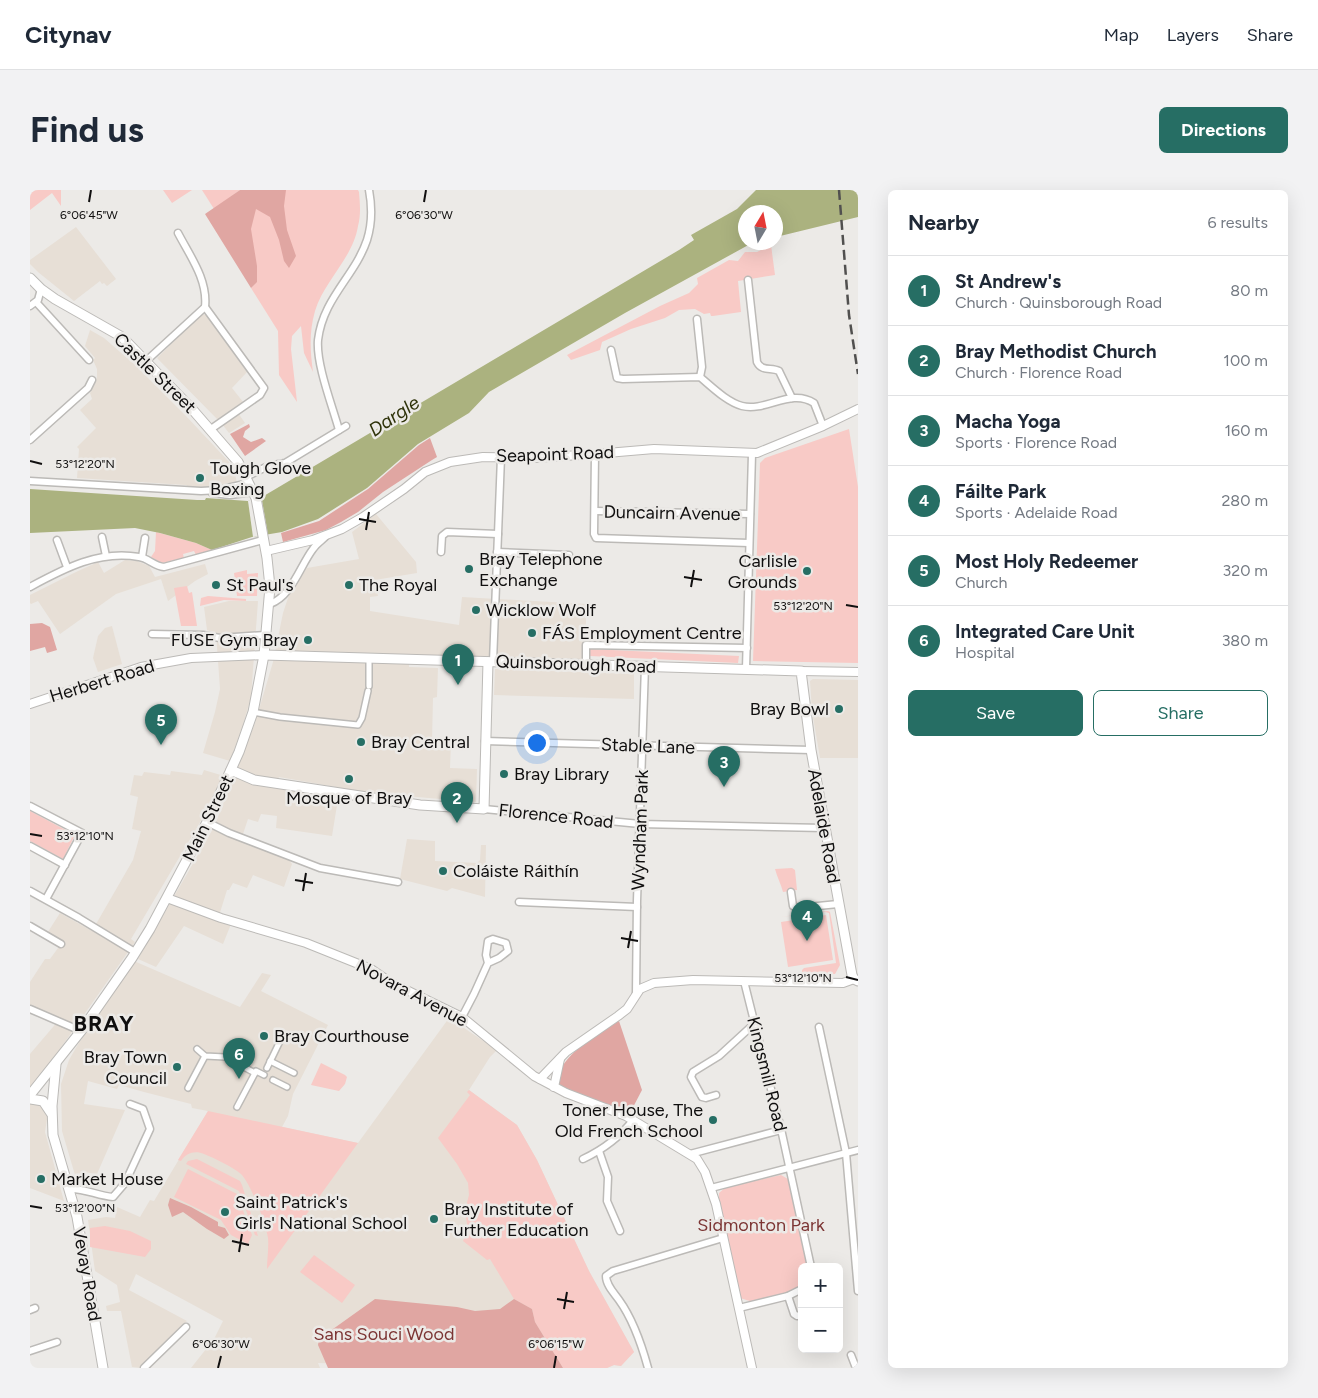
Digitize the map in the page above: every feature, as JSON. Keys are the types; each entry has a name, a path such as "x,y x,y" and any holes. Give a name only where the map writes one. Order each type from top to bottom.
{"main road":[{"name":"Castle Street","path":"30,278 41,289 122,337 211,429 238,462 248,480 254,494 263,538"},
{"name":"Main Street","path":"30,1097 81,1032 150,929 208,822 242,746 253,712 264,655 270,604 270,576 263,538"},
{"name":"Quinsborough Road","path":"264,655 802,671"},
{"path":"484,809 485,741 490,662"},
{"name":"Adelaide Road","path":"802,671 811,750 824,828 838,904 856,980"},
{"name":"Florence Road","path":"231,770 254,780 420,805 484,809"},
{"name":"Vevay Road","path":"56,1064 53,1077 53,1134 79,1228 103,1368"},
{"path":"30,1097 44,1102 52,1115"}],"street":[{"path":"339,430 320,361 318,340 325,314 332,299 366,242 370,219 370,190"},
{"path":"178,233 204,284 206,293 205,307 264,388 260,395 211,429"},
{"path":"748,280 756,362 759,367 779,371 792,398"},
{"path":"41,289 40,297 33,304 89,360"},
{"path":"145,362 205,307"},
{"path":"696,319 702,367 700,377"},
{"path":"611,350 617,378 700,377 733,403 753,407 802,397 814,403 823,426"},
{"path":"30,440 88,388 92,380"},
{"name":"Seapoint Road","path":"266,551 327,535 342,529 363,517 431,468 450,462 470,458 534,458 654,449 752,454 769,450 858,409"},
{"path":"201,491 219,490 248,480 268,466 285,463 346,426"},
{"path":"595,454 594,534 598,538 749,543"},
{"path":"746,669 752,454"},
{"path":"490,662 502,457"},
{"path":"30,481 254,494"},
{"name":"Duncairn Avenue","path":"595,511 750,514"},
{"path":"441,552 442,536 447,532 498,534"},
{"path":"270,604 282,597 313,548 327,535"},
{"path":"102,537 106,556"},
{"path":"142,557 145,538"},
{"path":"30,586 66,567 88,559 106,556 142,557 160,567 169,567 263,538"},
{"path":"57,540 66,567"},
{"path":"497,552 569,555"},
{"path":"152,634 203,635 220,638 266,635"},
{"path":"586,665 586,645 747,648"},
{"name":"Herbert Road","path":"30,704 141,667 191,658 264,655"},
{"path":"253,712 280,717 358,725 362,718 368,689 369,659"},
{"name":"Wyndham Park","path":"636,994 645,666"},
{"name":"Quinsborough Road","path":"802,671 858,672"},
{"name":"Stable Lane","path":"485,741 811,750"},
{"path":"30,806 82,833 46,899"},
{"name":"Florence Road","path":"484,809 640,824 824,828"},
{"path":"208,822 229,833 320,868 398,882"},
{"path":"30,846 65,865"},
{"path":"30,891 135,952"},
{"path":"790,892 793,906 798,908 838,904"},
{"name":"Novara Avenue","path":"167,898 221,918 306,943 371,969 390,982 462,1016 515,1061 540,1079 554,1087 633,1120 690,1154"},
{"path":"519,902 637,907"},
{"path":"30,926 60,944"},
{"path":"462,1016 488,963"},
{"path":"540,1079 566,1052 627,1009 636,994 646,985 666,981 839,983 856,980"},
{"name":"Kingsmill Road","path":"744,981 790,1168 810,1263"},
{"path":"30,1009 81,1032"},
{"path":"716,1095 706,1098 702,1097 692,1077 693,1072 719,1056 755,1023"},
{"path":"820,1027 846,1153 858,1291"},
{"path":"267,1068 282,1037"},
{"path":"197,1049 205,1056 225,1057 264,1075"},
{"path":"188,1088 205,1056"},
{"path":"554,1087 560,1059"},
{"path":"270,1061 294,1074"},
{"path":"237,1107 255,1072"},
{"path":"274,1080 286,1087"},
{"path":"69,1189 78,1188 102,1196 113,1197 125,1184 150,1129 143,1109 130,1104"},
{"path":"583,1159 599,1152 626,1129 633,1120"},
{"path":"690,1154 781,1130"},
{"path":"711,1188 858,1150"},
{"path":"599,1152 608,1177 607,1201 620,1231"},
{"path":"690,1154 705,1172 711,1188 724,1238 752,1368"},
{"path":"648,1368 642,1348 622,1303 607,1282 606,1276 613,1271 724,1238"},
{"path":"739,1308 788,1296 798,1291"},
{"path":"788,1296 794,1314 798,1316"},
{"path":"144,1368 186,1327"},
{"path":"30,1351 57,1342"},
{"path":"851,1355 856,1368"}],"shaded area":[{"path":"756,190 858,190 858,217 783,235 783,205 741,205"},
{"path":"737,209 739,250 625,313 489,392 469,413 418,444 367,488 318,519 282,532 252,537 212,550 196,543 135,528 30,533 30,489 197,500 205,500 206,498 248,501 262,497 679,250 694,240 691,235"},
{"path":"76,227 116,279 107,286 100,281 74,301 38,272 30,264 30,260"},
{"path":"202,314 206,315 247,372 232,388 247,407 238,413 245,423 229,433 157,358"},
{"path":"90,330 104,338 135,365 185,415 231,464 237,483 213,488 77,478 79,449 77,447 96,428 80,410 92,399 90,393 97,376 97,369 93,360 95,358 85,346"},
{"path":"376,514 416,562 417,573 375,580 378,596 370,597 370,611 459,625 462,597 586,604 586,639 590,645 590,662 409,657 409,667 438,668 437,697 433,698 432,742 451,742 450,768 477,769 476,802 370,793 279,777 276,787 338,799 332,836 276,828 277,816 261,814 258,822 248,819 241,840 289,860 292,864 284,887 253,875 247,888 233,883 229,890 227,890 218,919 231,924 223,944 184,926 156,967 138,959 214,827 255,723 273,662 283,613 291,589 307,568 359,559 352,532"},
{"path":"125,560 137,561 149,566 155,577 205,564 208,574 168,601 161,579 116,594 60,634 38,601 30,603 30,595 98,562 104,573"},
{"path":"229,601 258,601 251,697 230,761 203,753 220,689 216,633 207,630 204,607"},
{"path":"112,626 122,664 98,672 93,658 98,636 105,628"},
{"path":"495,669 634,674 634,699 494,695"},
{"path":"813,679 858,680 858,758 820,758 812,711 810,681"},
{"path":"204,770 224,776 199,824 131,939 135,942 41,1076 30,1087 30,1054 59,1020 30,1008 30,982 45,959 50,959 61,944 46,935 60,913 92,931 133,860 141,831 132,829 138,797 130,795 134,775 142,776 144,772 170,775 171,771 202,775"},
{"name":"Coláiste Ráithín","path":"407,839 435,841 435,861 477,863 480,860 481,845 486,845 485,897 452,888 447,891 400,879"},
{"path":"134,961 240,1007 262,973 271,975 261,991 328,1025 293,1094 288,1116 282,1127 358,1143 449,1018 497,1050 490,1057 469,1090 517,1125 537,1160 589,1271 634,1352 621,1366 614,1365 607,1368 488,1368 318,1363 320,1368 191,1368 214,1339 223,1321 136,1274 129,1290 187,1321 141,1368 132,1367 121,1311 107,1311 106,1306 120,1302 117,1285 95,1271 88,1220 106,1217 115,1218 117,1207 140,1217 150,1200 154,1201 208,1111 192,1108 191,1104 119,1085 117,1089 88,1081 84,1104 125,1110 97,1174 84,1172 75,1175 62,1131 61,1084 69,1060 77,1046"},
{"path":"30,1102 39,1102 48,1113 45,1132 64,1201 30,1188"}],"green space":[{"path":"30,190 61,190 61,206 52,193 30,210"},
{"path":"163,190 192,190 172,203"},
{"path":"202,190 240,190 214,209"},
{"path":"240,190 286,190 284,206 287,230 296,256 289,268 284,261 279,240 270,217 256,209 251,229 257,266 257,282 251,288 205,214"},
{"path":"282,190 358,190 360,201 360,218 355,238 345,259 319,300 315,311 311,341 313,372 304,353 301,326 292,336 291,349 297,402 279,375 278,331 251,288 257,281 247,207"},
{"path":"772,250 775,275 738,281 741,312 711,316 710,313 704,314 695,309 679,310 665,318 631,329 602,342 600,350 571,360 567,355 660,306 689,293 698,284 697,278 729,260 738,261 745,252"},
{"path":"249,424 250,427 245,431 243,437 251,442 262,438 266,441 245,456 230,434"},
{"name":"Carlisle Grounds","path":"849,429 858,487 858,663 753,661 760,463 765,458"},
{"path":"430,438 437,457 341,522 326,530 283,542 281,533 319,521 368,489 419,445"},
{"path":"156,532 196,543 212,550 196,555 194,551 183,554 184,558 162,563 151,557 155,551"},
{"path":"247,570 247,574 258,573 257,596 237,596 234,573"},
{"path":"187,586 189,593 192,592 197,626 181,626 174,588"},
{"path":"208,596 246,599 246,601 224,600 200,606 201,598"},
{"path":"42,623 50,627 57,650 47,653 45,647 30,651 30,624"},
{"path":"590,649 739,656 738,663 590,656"},
{"path":"30,811 75,835 63,859 30,841"},
{"path":"792,868 795,870 797,890 783,892 775,869"},
{"path":"830,912 840,965 835,974 802,973 804,968 836,963 829,913 780,917"},
{"path":"826,915 833,960 788,967 781,922"},
{"path":"619,1021 642,1090 630,1113 558,1085 560,1071 572,1055 587,1042"},
{"path":"321,1063 347,1077 345,1084 339,1091 311,1085"},
{"path":"469,1090 517,1125 537,1160 589,1271 634,1352 621,1366 614,1365 607,1368 563,1368 535,1322 532,1309 514,1299 490,1259 487,1260 463,1241 468,1231 465,1210 469,1195 468,1183 438,1138 470,1095 467,1092"},
{"path":"208,1111 358,1143 267,1269 267,1232 253,1195 241,1174 223,1163 197,1152 185,1156 181,1161 178,1160"},
{"path":"197,1159 240,1181 258,1236 255,1235 239,1191 186,1164 188,1161"},
{"path":"188,1169 237,1194 252,1235 248,1244 231,1235 221,1220 174,1197"},
{"name":"Sidmonton Park","path":"781,1175 788,1179 806,1263 798,1263 798,1287 788,1293 753,1302 740,1298 719,1205 719,1193 726,1187"},
{"path":"170,1198 218,1222 218,1226 225,1228 229,1235 224,1239 183,1212 172,1217 168,1205"},
{"path":"105,1226 130,1231 151,1241 151,1249 145,1257 90,1247 90,1228"},
{"path":"314,1255 355,1285 342,1303 300,1272"},
{"name":"Sans Souci Wood","path":"375,1299 457,1307 475,1311 500,1309 514,1299 532,1309 535,1322 563,1368 328,1368 318,1345 319,1339"}],"pier":[{"path":"261,495 268,535 253,537 248,501"}],"railway":[{"path":"839,190 849,315 858,374"}],"place":[{"name":"Tough Glove Boxing","path":"200,478"},
{"name":"Bray Telephone Exchange","path":"469,569"},
{"name":"Carlisle Grounds","path":"807,571"},
{"name":"St Paul's","path":"216,585"},
{"name":"The Royal","path":"349,585"},
{"name":"Wicklow Wolf","path":"476,610"},
{"name":"FÁS Employment Centre","path":"532,633"},
{"name":"FUSE Gym Bray","path":"308,640"},
{"name":"St Andrew's","path":"458,685"},
{"name":"Bray Bowl","path":"839,709"},
{"name":"Bray Central","path":"361,742"},
{"name":"Most Holy Redeemer","path":"161,745"},
{"name":"Bray Library","path":"504,774"},
{"name":"Mosque of Bray","path":"349,779"},
{"name":"Macha Yoga","path":"724,787"},
{"name":"Bray Methodist Church","path":"457,823"},
{"name":"Coláiste Ráithín","path":"443,871"},
{"name":"Fáilte Park","path":"807,941"},
{"name":"Bray Courthouse","path":"264,1036"},
{"name":"Bray Town Council","path":"177,1067"},
{"name":"Integrated Care Unit","path":"239,1079"},
{"name":"Toner House, The Old French School","path":"713,1120"},
{"name":"Market House","path":"41,1179"},
{"name":"Saint Patrick's Girls' National School","path":"225,1212"},
{"name":"Bray Institute of Further Education","path":"434,1219"}],"district":[{"name":"BRAY","path":"104,1023"}],"water label":[{"name":"Dargle","path":"394,416"}]}
